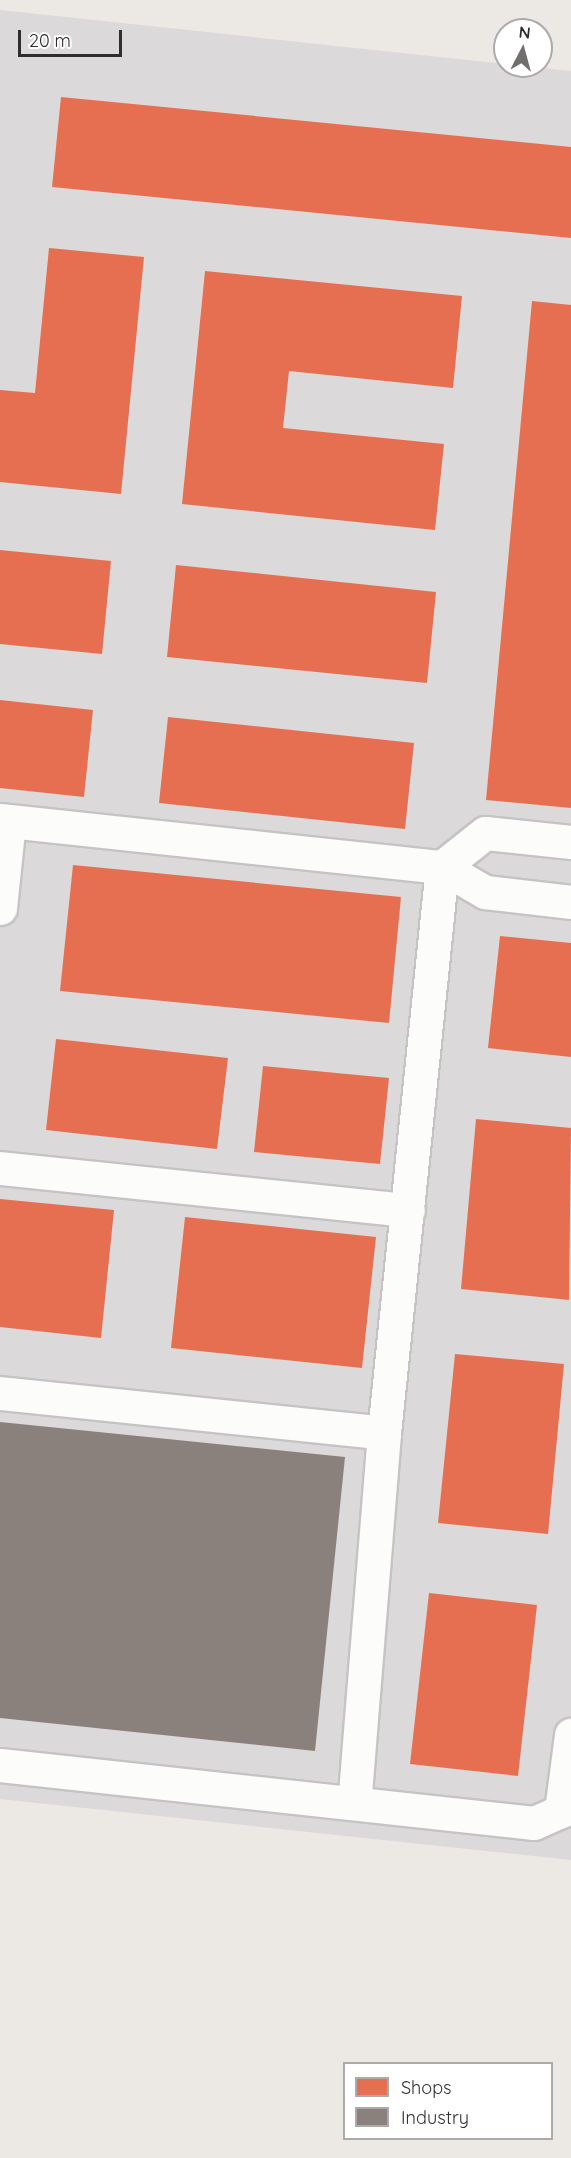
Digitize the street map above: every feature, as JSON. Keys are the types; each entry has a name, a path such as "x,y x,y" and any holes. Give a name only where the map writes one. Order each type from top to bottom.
{"lane":[{"path":"0,908 5,820 442,867 485,892 571,902"},
{"path":"354,1802 384,1433 442,867 485,832 571,842"},
{"path":"0,1168 408,1210"},
{"path":"0,1393 384,1433"},
{"path":"0,1765 534,1823 561,1811 571,1735"}],"shaded area":[{"path":"0,10 493,63 493,78 553,78 553,69 571,71 571,1860 0,1799"}],"building: Shops":[{"path":"61,97 571,147 571,238 52,187"},
{"path":"49,248 144,257 121,494 0,482 0,390 35,393"},
{"path":"205,271 462,296 453,388 289,371 283,428 444,444 435,530 182,504"},
{"path":"532,301 571,305 571,808 486,800"},
{"path":"0,550 111,561 102,654 0,644"},
{"path":"176,565 436,592 427,683 167,657"},
{"path":"0,700 93,710 84,797 0,788"},
{"path":"168,717 414,743 405,829 159,803"},
{"path":"73,865 401,897 389,1023 60,991"},
{"path":"500,936 571,943 571,1057 488,1048"},
{"path":"56,1039 228,1058 217,1149 46,1130"},
{"path":"263,1066 389,1078 380,1164 254,1152"},
{"path":"476,1119 571,1128 569,1300 461,1289"},
{"path":"0,1199 114,1210 101,1338 0,1327"},
{"path":"185,1217 376,1237 362,1368 171,1348"},
{"path":"455,1354 564,1364 548,1534 438,1523"},
{"path":"429,1593 537,1605 518,1776 410,1764"}],"building: Industry":[{"path":"0,1422 345,1457 315,1751 0,1718"}]}
